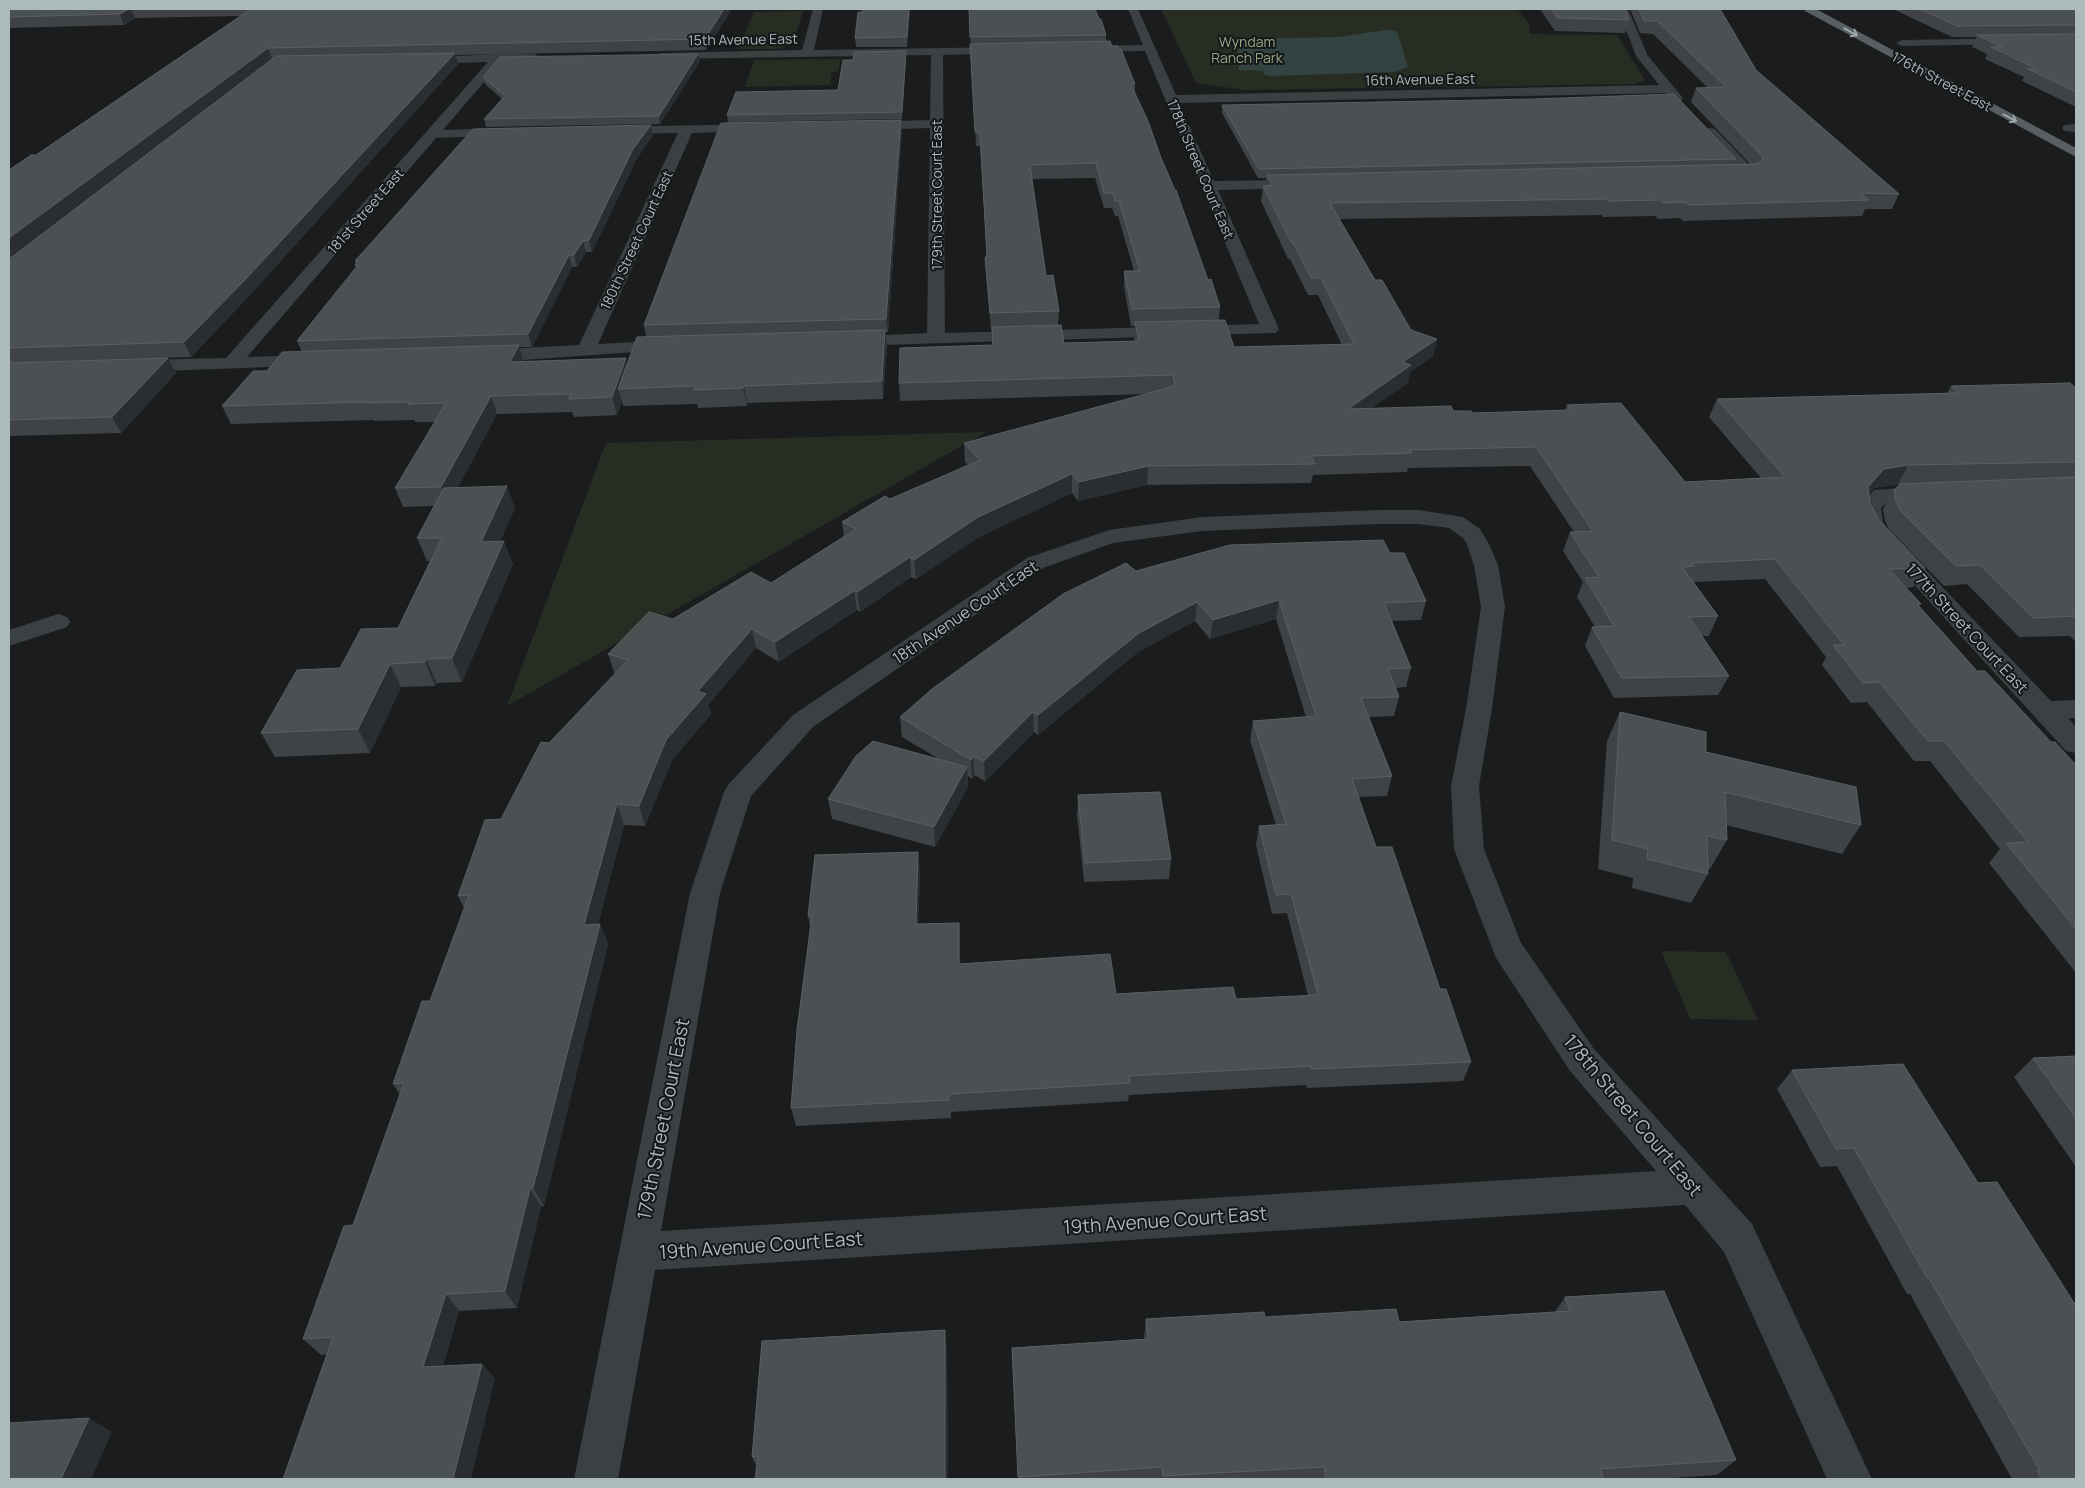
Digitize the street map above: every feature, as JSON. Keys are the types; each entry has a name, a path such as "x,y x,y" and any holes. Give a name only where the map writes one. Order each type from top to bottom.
{"main road":[{"name":"176th Street East","path":"1808,9 2076,153"},
{"name":"176th Street East","path":"1898,40 1927,55"},
{"path":"1952,87 1977,86"}],"street":[{"path":"806,53 818,9"},
{"name":"178th Street Court East","path":"936,338 1270,329 1133,9"},
{"path":"1623,9 1642,56 1649,67 1688,109"},
{"path":"1898,40 2076,40"},
{"path":"1065,49 1149,48"},
{"name":"15th Avenue East","path":"653,56 1017,50"},
{"name":"179th Street Court East","path":"936,338 937,51"},
{"name":"181st Street East","path":"232,363 498,58"},
{"path":"410,60 546,58"},
{"name":"16th Avenue East","path":"1171,99 1669,89"},
{"path":"1701,123 1748,173 1729,174"},
{"path":"849,126 936,124"},
{"path":"596,131 771,127"},
{"name":"180th Street Court East","path":"586,350 687,129"},
{"path":"432,134 520,132"},
{"path":"1209,186 1317,184"},
{"path":"837,341 936,338"},
{"path":"466,356 553,354 622,347 690,345"},
{"path":"117,367 329,361"},
{"name":"177th Street Court East","path":"1948,492 1882,495 1870,507 1872,522 1878,533 2076,744"},
{"name":"18th Avenue Court East","path":"738,792 802,722 1035,563 1109,537 1202,524 1419,517 1455,522 1472,534"},
{"name":"178th Street Court East","path":"1472,534 1486,566 1493,607 1479,709 1465,786 1469,849 1507,949 1582,1060 1692,1188 1738,1238 1850,1479"},
{"path":"9,638 58,622"},
{"path":"2044,710 2076,709"},
{"name":"179th Street Court East","path":"596,1479 705,893 738,792"},
{"name":"19th Avenue Court East","path":"638,1252 1692,1188"}],"green space":[{"name":"Wyndam Ranch Park","path":"1161,9 1517,9 1529,24 1530,34 1617,35 1645,80 1635,84 1244,90 1196,83"},
{"path":"803,11 793,44 777,49 738,49 754,12"},
{"path":"841,59 838,72 832,72 830,85 745,87 754,60"},
{"path":"986,432 507,706 606,443"},
{"path":"1661,951 1726,952 1758,1020 1690,1019"}],"shaded area":[{"path":"1387,30 1396,31 1408,67 1394,72 1270,76 1265,75 1263,71 1239,70 1238,48 1242,39 1338,37"}],"building":[{"path":"9,9 129,9 120,14 9,17"},
{"path":"251,9 724,9 705,39 268,48 9,238 9,170 31,155 36,155"},
{"path":"862,9 909,9 907,37 855,38 858,12 862,13"},
{"path":"969,9 1095,9 1099,19 1101,19 1106,35 970,37"},
{"path":"1551,9 1625,9 1629,20 1558,18"},
{"path":"1639,9 1720,9 1756,70 1899,194 1860,193 1869,200 1689,205 1685,202 1663,203 1660,200 1608,201 1606,199 1330,203 1375,280 1382,280 1411,330 1437,339 1403,362 1411,365 1348,409 1451,406 1453,411 1471,411 1473,413 1571,410 1567,405 1621,403 1685,482 1785,477 1717,399 1959,393 1951,386 2070,383 2076,388 2076,462 1908,465 1884,469 1868,487 1870,503 1879,520 1925,568 1889,569 1921,604 1917,604 1977,671 1985,671 2051,742 2055,742 2076,765 2076,929 2006,843 2028,842 1944,741 1928,741 1879,682 1863,683 1833,645 1844,645 1775,559 1692,563 1694,566 1682,567 1718,616 1689,617 1729,676 1622,678 1592,627 1614,626 1585,578 1599,577 1570,532 1593,531 1536,447 1410,450 1412,453 1311,456 1315,464 1148,466 1079,482 1072,474 978,517 914,560 910,557 775,642 752,629 698,691 706,694 666,740 639,806 617,804 584,925 600,924 505,1291 446,1294 423,1367 482,1364 453,1479 283,1479 333,1337 303,1339 344,1226 353,1225 404,1083 393,1084 422,1001 430,1001 469,895 458,896 485,820 501,819 541,742 549,743 628,660 608,654 649,612 673,619 751,572 771,583 856,529 842,522 885,496 890,499 980,460 964,443 1175,386 1173,375 899,383 900,348 993,345 992,327 1061,325 1064,343 1139,341 1135,322 1225,320 1234,347 1354,344 1321,278 1311,278 1293,242 1291,242 1263,186 1272,185 1267,175 1755,164 1761,162 1763,157 1696,88 1726,87 1657,21 1644,21"},
{"path":"1920,9 2076,9 2076,25 1957,26"},
{"path":"2076,34 2076,92 2028,69 2037,69 1991,47 2002,47 1977,35"},
{"path":"1110,41 1112,46 1118,46 1121,49 1135,84 1131,85 1176,190 1208,280 1211,279 1220,307 1132,309 1124,271 1140,271 1119,201 1115,201 1113,193 1104,193 1096,163 1030,165 1046,276 1053,275 1059,311 990,313 985,257 987,257 980,132 975,132 970,44"},
{"path":"906,51 902,112 727,115 736,92 838,90 843,60 853,60 854,52"},
{"path":"455,53 244,281 184,342 9,348 9,259 276,56"},
{"path":"698,54 659,116 484,119 505,96 483,77 500,57"},
{"path":"1674,94 1736,159 1259,169 1222,105 1535,99"},
{"path":"901,120 886,319 644,325 721,123"},
{"path":"651,125 633,149 589,240 583,241 574,255 569,255 528,334 297,341 358,265 355,265 358,261 355,261 473,129"},
{"path":"885,330 882,381 744,386 743,388 694,390 695,386 618,389 637,337"},
{"path":"519,345 510,362 626,358 612,397 569,399 571,394 491,396 441,487 395,488 446,403 367,402 222,406 253,371 267,371 282,352"},
{"path":"168,358 112,417 9,420 9,363"},
{"path":"2076,477 2076,616 2033,618 1980,565 1956,566 1900,510 1896,502 1894,490 1900,484"},
{"path":"507,486 481,542 504,541 452,658 426,659 425,662 390,664 358,729 261,733 297,670 340,668 361,629 398,628 442,538 417,538 444,488"},
{"path":"1383,540 1390,553 1404,553 1426,601 1384,603 1411,668 1388,669 1399,697 1361,698 1392,776 1352,779 1376,847 1392,847 1440,989 1446,989 1471,1062 1312,1069 1311,1066 1129,1076 1130,1083 949,1094 949,1100 791,1108 797,1030 812,916 808,916 815,855 918,852 916,924 959,923 959,964 1110,954 1116,994 1233,987 1236,999 1318,995 1291,894 1276,895 1259,826 1286,824 1253,721 1316,716 1279,600 1213,620 1197,602 1139,633 1038,715 1033,712 984,761 973,756 971,760 900,717 932,689 1063,594 1126,563 1136,571 1230,545"},
{"path":"1620,712 1706,732 1706,752 1856,787 1861,825 1725,792 1727,840 1707,836 1708,874 1647,859 1648,849 1612,840"},
{"path":"873,741 967,767 934,827 828,799 856,756"},
{"path":"1160,792 1171,859 1085,863 1078,795"},
{"path":"2076,1056 2076,1118 2033,1058"},
{"path":"1903,1064 1978,1183 1997,1182 2076,1306 2076,1479 2041,1479 2037,1471 2040,1471 1929,1278 1927,1278 1854,1148 1836,1149 1792,1070"},
{"path":"1664,1291 1736,1460 1600,1469 1604,1479 1326,1479 1324,1467 1163,1476 1162,1467 1018,1477 1012,1348 1148,1339 1146,1319 1264,1312 1265,1317 1396,1309 1399,1322 1570,1311 1565,1297"},
{"path":"945,1330 945,1479 755,1479 758,1456 752,1457 762,1341"},
{"path":"89,1418 61,1479 9,1479 9,1423"}]}
